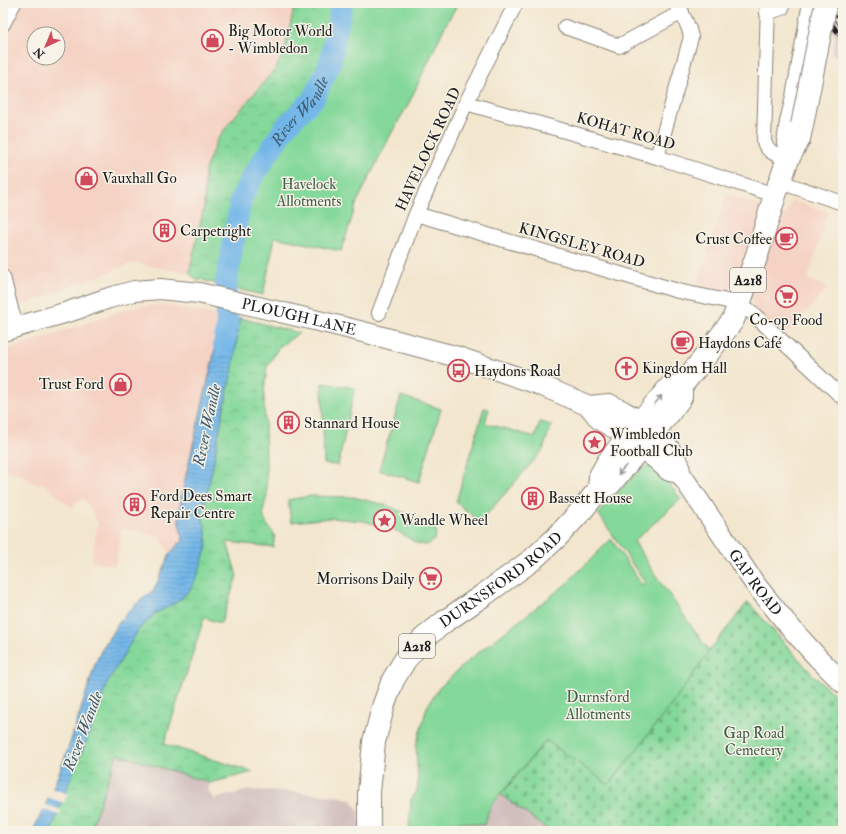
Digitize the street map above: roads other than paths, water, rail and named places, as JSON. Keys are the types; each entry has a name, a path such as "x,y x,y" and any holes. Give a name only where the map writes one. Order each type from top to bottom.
{"main road":[{"name":"A218","path":"641,434 670,387 681,386 733,320 757,255 788,159 799,139 796,124 797,97 814,3"},
{"name":"A218","path":"796,124 826,3"},
{"name":"PLOUGH LANE","path":"11,328 134,291 160,289 207,295 331,324 458,357 538,384 589,406 609,404 623,410 641,434"},
{"name":"GAP ROAD","path":"641,434 669,471 680,473 755,584 789,626 843,683"},
{"name":"DURNSFORD ROAD","path":"369,831 369,792 374,742 384,704 393,680 406,660 423,639 444,622 532,560 583,509 599,489 600,476 608,462 641,434"}],"street":[{"path":"3,24 14,3"},
{"name":"HAVELOCK ROAD","path":"379,313 416,214 466,104 516,3"},
{"path":"565,27 619,46 678,8 690,30 691,37 657,157"},
{"path":"782,8 768,8 764,142 769,151 788,159"},
{"name":"KOHAT ROAD","path":"466,104 778,189 843,203"},
{"name":"KINGSLEY ROAD","path":"416,214 678,291 727,301 749,310 843,398"},
{"path":"3,277 12,313 11,328"}],"water":[{"path":"221,316 240,318 233,367 202,514 207,546 197,577 189,591 177,602 156,613 138,630 107,684 87,740 75,767 51,831 33,831 60,771 101,651 117,625 129,611 154,590 170,554 179,543 182,543 183,540 179,522 181,497 213,359"}],"waterway":[{"name":"River Wandle","path":"224,345 227,327 226,282 241,199 251,179 286,126 314,98 330,63 342,3"}],"railway":[{"path":"817,3 843,40"},
{"path":"825,3 843,28"}],"place":[{"name":"Big Motor World - Wimbledon","path":"213,40"},
{"name":"Vauxhall Go","path":"87,178"},
{"name":"Carpetright","path":"165,231"},
{"name":"Crust Coffee","path":"787,239"},
{"name":"Co-op Food","path":"786,297"},
{"name":"Haydons Café","path":"683,343"},
{"name":"Kingdom Hall","path":"627,368"},
{"name":"Haydons Road","path":"458,371"},
{"name":"Trust Ford","path":"120,384"},
{"name":"Stannard House","path":"288,423"},
{"name":"Wimbledon Football Club","path":"595,443"},
{"name":"Bassett House","path":"532,498"},
{"name":"Ford Dees Smart Repair Centre","path":"135,505"},
{"name":"Wandle Wheel","path":"384,520"},
{"name":"Morrisons Daily","path":"430,579"}],"park label":[{"name":"Havelock Allotments","path":"309,192"},
{"name":"Durnsford Allotments","path":"598,706"},
{"name":"Gap Road Cemetery","path":"754,742"}]}
